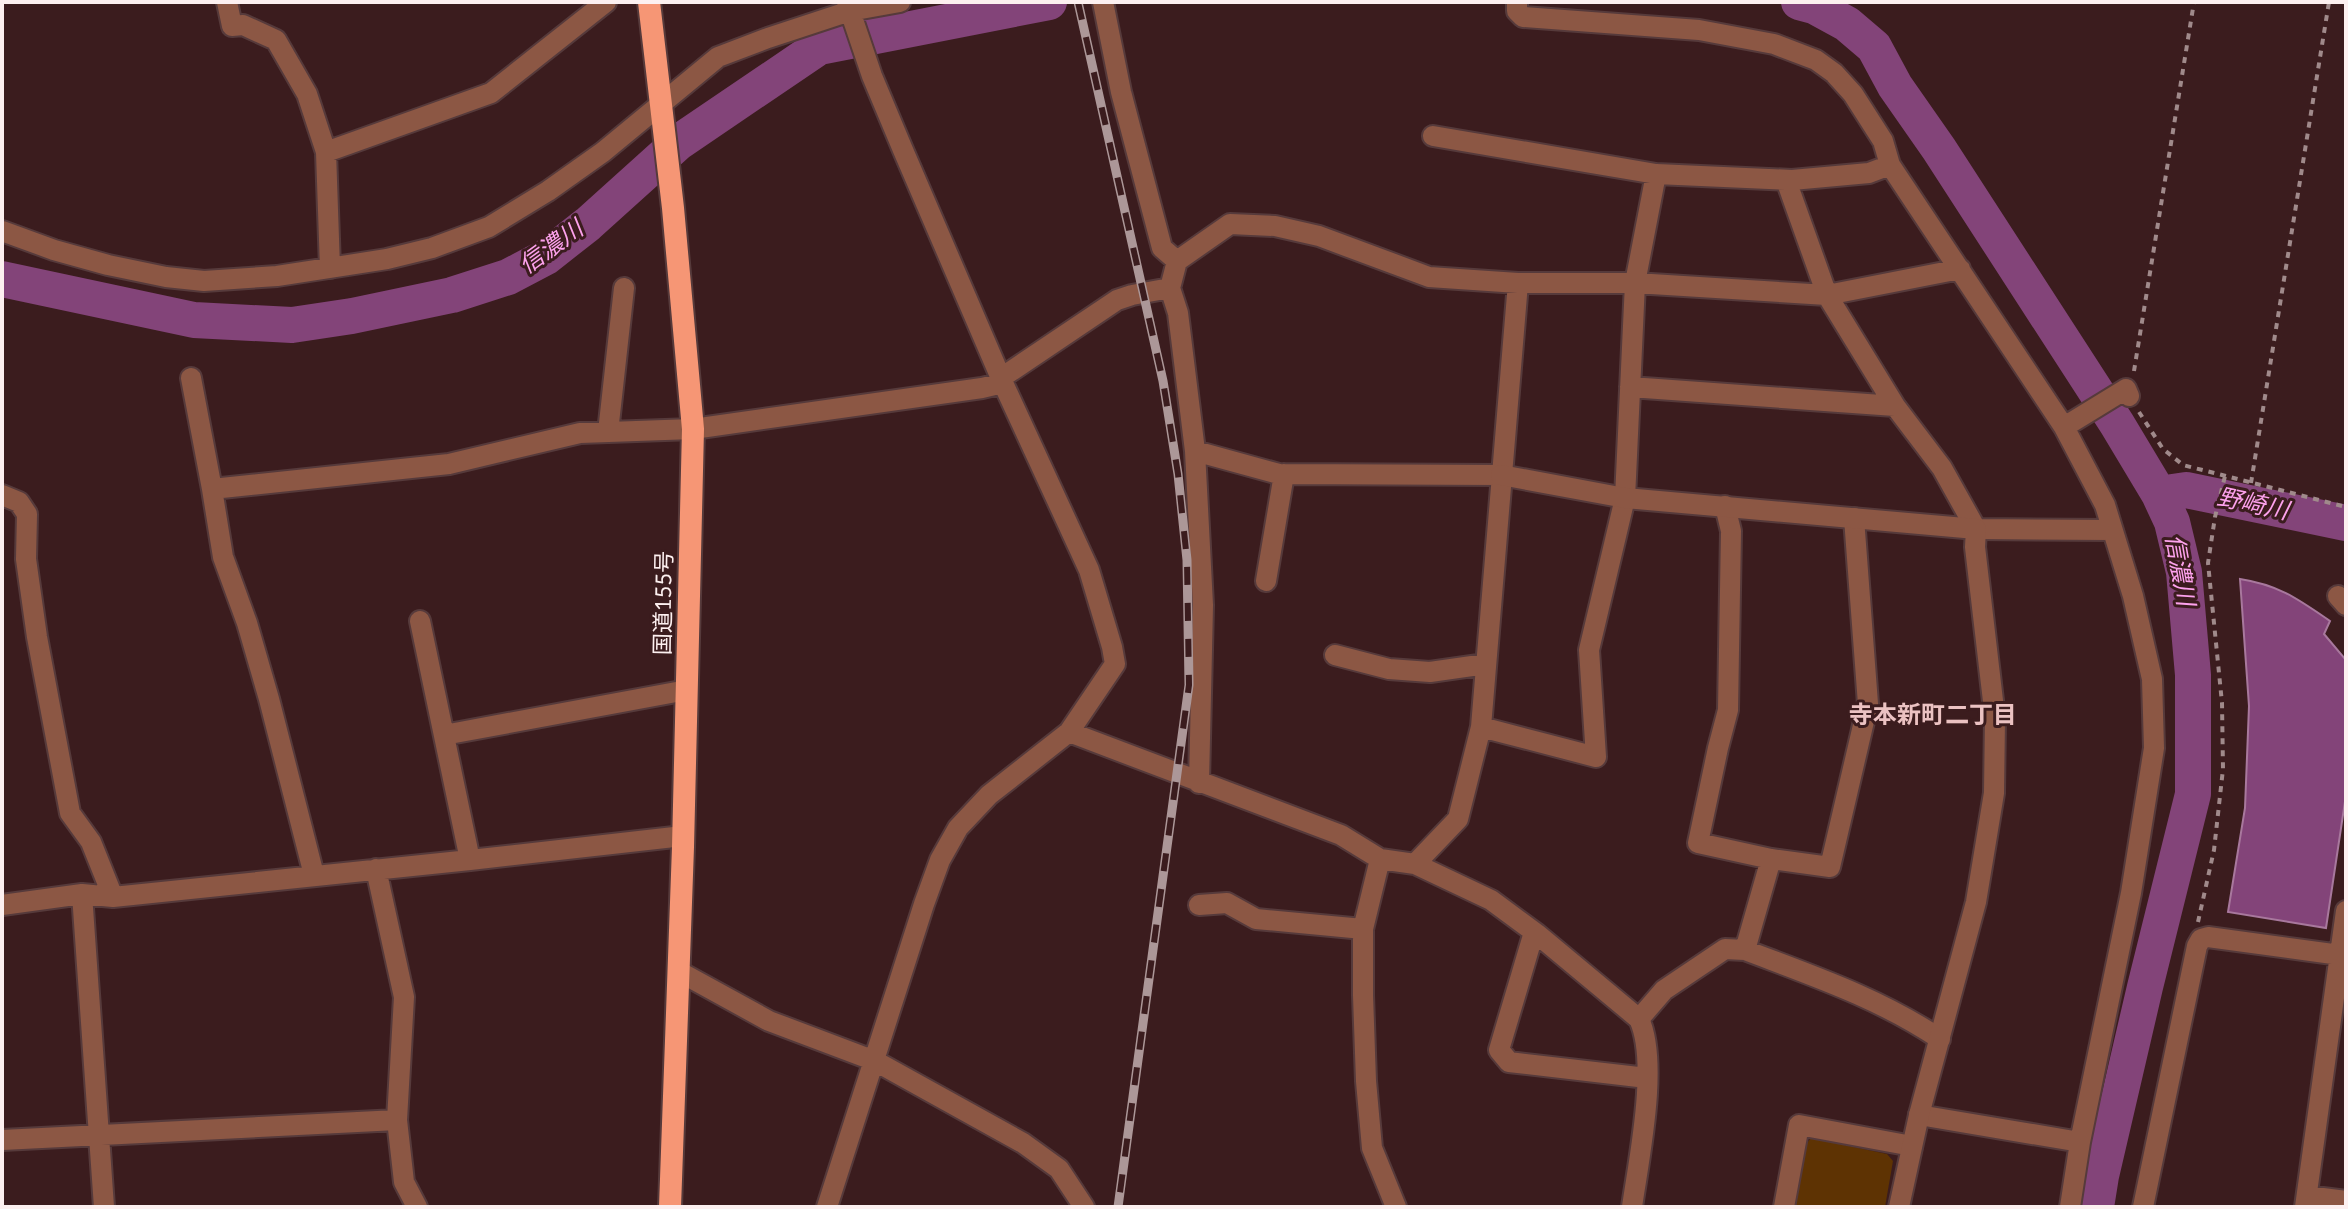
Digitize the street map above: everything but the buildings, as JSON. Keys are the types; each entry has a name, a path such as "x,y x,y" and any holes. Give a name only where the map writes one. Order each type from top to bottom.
{"highway":[{"name":"国道155号","path":"649,2 673,208 693,429 670,1207"}],"street":[{"path":"227,2 232,26 243,25 276,40 307,94 326,152 330,268"},
{"path":"326,152 491,93 606,2"},
{"path":"2,231 108,265 204,281 277,276 402,256 489,227 548,191 603,152 718,57 850,12 900,2"},
{"path":"1103,2 1121,92 1162,248 1177,261"},
{"path":"1517,2 1517,11 1523,17 1699,30 1774,44 1816,60 1834,73 1853,94 1883,141 1890,165 2064,427 2105,505 2133,596 2152,679 2154,748 2131,893 2080,1142 2070,1207"},
{"path":"827,1207 940,860 958,828 989,795 1069,732 1115,664 1089,570 1002,380 872,76 850,12"},
{"path":"1433,136 1656,174 1786,180 1869,173 1890,165"},
{"path":"1481,727 1596,757 1589,650 1625,498 1635,283 1656,174"},
{"path":"1786,180 1827,295 1895,406 1942,468 1976,529 1975,547 1995,718 1994,793 1976,902 1919,1115 1899,1207"},
{"path":"1199,783 1203,605 1195,451 1178,313 1170,288 1177,261 1230,224 1275,226 1319,236 1429,277 1518,283 1635,283 1827,295 1960,269"},
{"path":"1415,864 1458,819 1481,727 1518,283"},
{"path":"608,432 624,288"},
{"path":"212,489 449,464 580,433 693,429 982,388 1002,380 1117,300 1170,288"},
{"path":"191,378 223,557 247,623 269,699 314,875"},
{"path":"1630,387 1895,406"},
{"path":"2064,427 2124,393"},
{"path":"1195,451 1284,474 1501,475 1625,498 1976,529 2112,530"},
{"path":"1266,581 1284,474"},
{"path":"2,495 19,502 27,514 26,559 42,667 70,813 91,842 113,897"},
{"path":"1725,506 1731,531 1728,710 1698,843 1771,859 1830,867 1868,704 1854,518"},
{"path":"420,621 470,860"},
{"path":"1335,655 1389,669 1430,672 1486,664"},
{"path":"444,735 687,690"},
{"path":"1069,732 1341,835 1380,859 1415,864 1491,900 1639,1019 1646,1034 1648,1093 1632,1207"},
{"path":"2,905 82,894 113,897 683,836"},
{"path":"1380,859 1363,929 1366,1081 1372,1148 1396,1207"},
{"path":"1745,950 1771,859"},
{"path":"376,869 404,997 397,1120 404,1182 417,1207"},
{"path":"82,894 104,1207"},
{"path":"1199,905 1227,903 1256,919 1363,929"},
{"path":"2346,911 2306,1201 2346,1201"},
{"path":"1534,932 1499,1050 1509,1062 1647,1078"},
{"path":"2143,1207 2197,946 2201,939 2208,937 2340,955"},
{"path":"1639,1019 1664,990 1725,949 1745,950 1863,995 1909,1018 1940,1039"},
{"path":"678,971 769,1021 875,1061 1023,1143 1059,1169 1084,1207"},
{"path":"1919,1115 2080,1142"},
{"path":"2,1140 397,1120"},
{"path":"1784,1207 1799,1125 1912,1146"}],"path":[{"path":"2194,2 2138,351 2132,377 2124,393 2163,449 2183,465 2346,507"},
{"path":"2251,483 2329,2"},
{"path":"2201,939 2198,924 2214,850 2223,769 2221,690 2208,563 2225,476"}],"shaded area":[{"path":"2240,579 2288,594 2330,621 2324,634 2346,660 2346,795 2326,928 2228,912 2245,808 2249,706"},
{"path":"1811,1138 1887,1154 1893,1161 1885,1207 1794,1207 1807,1143"}],"waterway":[{"name":"信濃川","path":"2,279 194,320 292,325 452,295 508,277 546,257 588,224 679,142 819,47 1049,2"},
{"name":"信濃川","path":"1799,2 1814,6 1847,24 1874,47 1895,86 2117,424 2172,522 2184,572 2193,675 2193,794 2145,987 2096,1207"},
{"name":"野崎川","path":"2159,494 2186,490 2346,523"}],"railway":[{"path":"1078,2 1163,381 1178,474 1187,560 1189,685 1118,1207"}],"district":[{"name":"寺本新町二丁目","path":"1933,715"}]}
